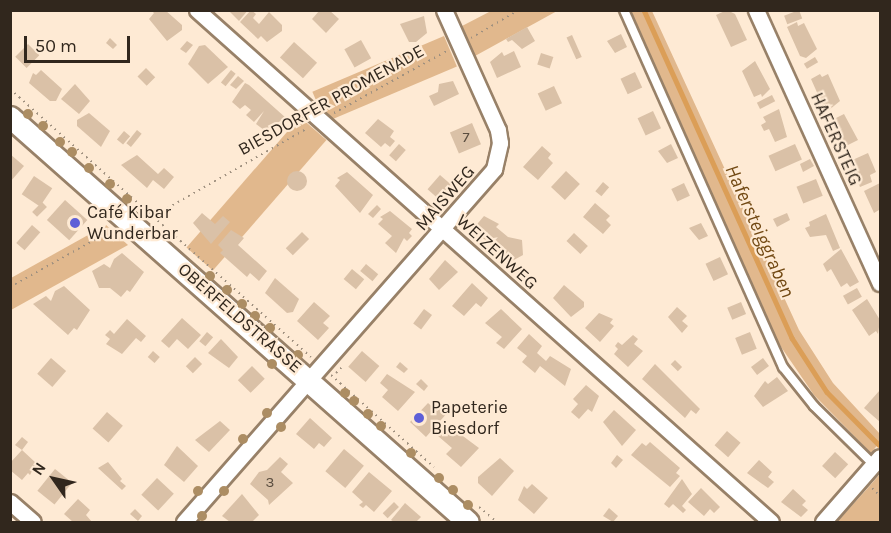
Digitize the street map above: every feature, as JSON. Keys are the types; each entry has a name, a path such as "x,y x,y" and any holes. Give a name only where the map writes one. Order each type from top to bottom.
{"street":[{"name":"WEIZENWEG","path":"197,10 771,522"},
{"name":"MAISWEG","path":"183,522 490,177 500,143 492,113 444,10"},
{"name":"HAFERSTEIG","path":"756,10 880,283"},
{"name":"OBERFELDSTRASSE","path":"10,117 316,373 472,513"},
{"path":"823,522 877,461"},
{"path":"10,502 33,522"}],"lane":[{"path":"624,10 783,367 814,406 877,461"}],"path":[{"name":"BIESDORFER PROMENADE","path":"157,214 519,10"},
{"path":"10,90 316,373 437,470"},
{"path":"10,287 105,234 121,233"},
{"path":"336,373 342,367"},
{"path":"472,513 497,522"}],"shaded area":[{"path":"491,11 557,11 475,56 462,26"},
{"path":"627,11 652,11 799,330 833,383 880,434 880,442 871,453 814,395 779,344"},
{"path":"444,36 457,66 325,122 312,92"},
{"path":"300,117 326,140 213,271 187,248"},
{"path":"106,225 128,245 11,310 11,278"},
{"path":"880,474 880,522 837,522 867,489"}],"building":[{"path":"151,10 165,10 182,25 182,30 167,41 149,19 154,13"},
{"path":"228,10 248,10 239,21"},
{"path":"251,10 256,14 253,18 259,24 269,12 282,25 282,31 267,42 261,36 258,39 240,22"},
{"path":"320,10 329,10 339,19 326,33 312,19"},
{"path":"727,10 735,14 747,40 731,47 716,15"},
{"path":"799,10 802,18 787,24 784,16"},
{"path":"424,16 427,33 416,42 409,42 400,24"},
{"path":"797,22 798,26 804,23 817,49 806,58 800,56 787,27"},
{"path":"527,27 535,41 522,49 512,40 508,42 506,39"},
{"path":"621,34 627,47 615,53 607,41"},
{"path":"572,35 582,57 576,59 567,37"},
{"path":"110,38 117,45 113,49 106,43"},
{"path":"361,40 371,58 355,68 344,49"},
{"path":"187,41 193,45 186,53 180,49"},
{"path":"294,42 317,63 303,78 280,58"},
{"path":"28,44 39,55 27,68 15,57"},
{"path":"205,45 228,67 208,84 188,64 199,46"},
{"path":"514,51 521,67 497,78 490,62 502,52 504,56"},
{"path":"541,53 553,57 550,68 537,64"},
{"path":"815,57 818,62 807,69 804,64"},
{"path":"755,61 770,89 762,97 761,94 754,97 742,71"},
{"path":"146,68 155,77 147,86 138,76"},
{"path":"41,70 62,89 56,101 50,101 29,83 33,73 36,75"},
{"path":"231,70 236,74 226,86 221,82"},
{"path":"635,72 642,87 628,94 620,79"},
{"path":"820,74 822,77 828,74 840,101 829,110 824,108 811,79"},
{"path":"238,76 244,81 236,89 230,85"},
{"path":"453,81 459,94 434,106 429,96 438,92 439,84"},
{"path":"245,83 286,118 264,130 256,124 264,111 254,122 246,115 251,110 245,105 240,109 232,102"},
{"path":"75,84 90,101 79,114 61,99"},
{"path":"554,86 562,103 546,111 538,94"},
{"path":"772,95 775,101 760,109 757,103"},
{"path":"779,109 787,137 775,142 769,129 764,131 761,125 766,122 763,117"},
{"path":"653,111 661,128 646,135 638,118"},
{"path":"89,113 110,131 101,147 77,126 77,120"},
{"path":"844,114 858,140 846,146 844,142 840,144 832,120"},
{"path":"378,119 394,131 390,137 395,141 390,147 385,143 381,147 365,133"},
{"path":"472,123 481,144 459,154 450,132"},
{"path":"137,130 142,134 131,147 126,143"},
{"path":"124,131 130,136 123,145 117,139"},
{"path":"399,144 406,150 396,161 389,155"},
{"path":"671,144 678,158 667,163 658,151"},
{"path":"795,144 802,160 775,171 769,156"},
{"path":"542,146 551,154 548,158 553,163 538,180 523,167"},
{"path":"868,153 876,172 870,175 872,182 860,187 848,162"},
{"path":"10,154 24,166 10,182"},
{"path":"137,155 158,174 164,168 174,177 164,189 153,180 147,188 121,165"},
{"path":"810,159 814,166 803,172 800,164"},
{"path":"297,171 304,174 307,181 304,188 297,191 290,188 287,181 290,174"},
{"path":"566,171 580,184 565,200 551,187"},
{"path":"347,172 373,195 360,213 335,186 340,180 337,178"},
{"path":"440,175 454,187 441,201 428,189"},
{"path":"34,176 52,188 40,207 22,194"},
{"path":"816,179 823,196 803,204 797,187"},
{"path":"603,182 609,187 601,196 595,191"},
{"path":"684,183 690,196 677,202 671,189"},
{"path":"880,183 880,214 879,210 874,213 864,191"},
{"path":"65,200 87,220 69,240 47,220"},
{"path":"42,202 47,207 37,217 32,212"},
{"path":"595,203 610,216 606,220 611,225 603,234 583,217"},
{"path":"377,205 381,209 373,218 368,214"},
{"path":"390,211 412,229 409,233 412,236 407,241 404,238 396,253 385,243 392,236 378,224 383,219 380,217"},
{"path":"202,213 215,224 223,216 230,222 211,244 193,223"},
{"path":"787,213 790,220 777,227 773,219"},
{"path":"826,214 840,248 833,251 826,235 810,237 805,228 810,226 809,222"},
{"path":"484,216 499,224 496,227 508,237 522,240 523,255 512,261 505,258 473,229"},
{"path":"701,223 708,236 699,240 689,228"},
{"path":"32,225 40,232 25,250 16,243"},
{"path":"231,230 244,238 238,245 267,271 259,281 250,273 247,277 220,253 223,250 218,245"},
{"path":"302,232 309,239 293,255 286,248"},
{"path":"574,233 588,246 580,254 566,241"},
{"path":"841,249 859,282 850,287 847,283 841,287 831,269 827,272 823,264"},
{"path":"122,253 144,272 130,292 127,290 121,297 110,288 99,288 92,271 104,264 110,268 114,259"},
{"path":"720,257 728,274 714,281 705,264"},
{"path":"445,260 458,272 439,290 429,279"},
{"path":"366,264 378,274 372,281 360,271"},
{"path":"352,269 364,279 356,289 344,279"},
{"path":"275,278 299,299 293,312 287,313 265,293"},
{"path":"472,283 488,298 481,307 476,303 464,316 452,306"},
{"path":"564,285 584,302 584,307 571,317 553,298"},
{"path":"64,286 90,310 77,330 74,328 68,335 33,304 46,296 51,301 55,291"},
{"path":"857,288 862,297 848,305 843,296"},
{"path":"867,299 880,320 878,334 876,331 869,336 852,310"},
{"path":"314,302 330,316 323,323 329,328 318,340 297,321"},
{"path":"741,302 746,314 732,320 727,308"},
{"path":"677,307 687,316 682,321 688,326 682,333 668,317"},
{"path":"424,309 432,315 421,329 413,323"},
{"path":"501,309 522,329 504,349 496,343 502,337 485,323"},
{"path":"599,313 613,319 610,323 614,326 600,342 585,328"},
{"path":"182,318 201,335 188,349 177,339 169,348 161,341"},
{"path":"127,319 146,336 141,342 136,338 122,354 106,344 110,339 105,335 110,330 114,334"},
{"path":"207,332 213,337 205,346 199,341"},
{"path":"750,332 757,349 742,355 735,338"},
{"path":"529,334 542,346 537,353 546,361 550,356 571,369 565,386 540,366 535,373 522,362 527,356 517,348"},
{"path":"633,335 638,339 634,344 643,351 628,367 614,354 618,349 615,346 618,342 622,345"},
{"path":"221,339 238,357 229,368 208,353"},
{"path":"153,351 160,357 155,363 148,357"},
{"path":"362,351 379,366 366,382 348,367"},
{"path":"195,357 202,364 193,373 186,366"},
{"path":"51,358 66,371 52,387 37,374"},
{"path":"763,358 769,366 757,375 751,367"},
{"path":"675,360 682,367 678,371 671,364"},
{"path":"400,362 408,369 404,373 396,367"},
{"path":"655,364 700,409 696,414 691,410 685,418 642,379"},
{"path":"252,366 265,379 251,393 238,380"},
{"path":"387,374 415,392 398,411 382,397 388,390 380,383"},
{"path":"777,377 788,391 763,407 754,396 765,381 768,384"},
{"path":"421,379 428,386 424,391 416,384"},
{"path":"586,385 599,396 592,412 588,409 579,419 571,412 578,404 573,399"},
{"path":"880,390 880,422 864,408"},
{"path":"428,403 437,411 442,407 448,412 426,437 410,422"},
{"path":"614,410 636,430 622,446 603,422"},
{"path":"107,412 123,426 108,442 93,429"},
{"path":"310,418 332,438 324,447 319,443 314,449 296,434"},
{"path":"220,421 230,430 209,452 195,440"},
{"path":"448,425 479,448 461,467 446,454 452,448 438,436"},
{"path":"727,431 741,443 728,457 715,445"},
{"path":"22,437 28,442 22,450 15,445"},
{"path":"650,442 680,468 676,473 680,476 670,487 631,455 642,443 646,446"},
{"path":"177,446 198,466 184,482 164,465"},
{"path":"344,449 364,466 345,488 325,471"},
{"path":"22,450 36,463 30,475 28,473 22,480 10,470 10,463"},
{"path":"835,452 848,464 835,478 822,466"},
{"path":"617,455 623,460 616,468 611,463"},
{"path":"280,457 288,464 281,472 293,483 269,505 268,500 250,484 259,472 267,470"},
{"path":"500,458 514,471 492,496 478,483 478,477"},
{"path":"759,460 772,472 768,477 774,482 768,488 747,473"},
{"path":"108,462 126,486 122,490 98,468"},
{"path":"55,469 72,483 54,505 37,491"},
{"path":"369,472 392,491 374,512 366,505 363,508 359,505 363,502 352,492"},
{"path":"157,478 174,494 158,511 141,495"},
{"path":"682,479 692,494 682,506 686,510 683,513 673,504 669,508 664,504"},
{"path":"532,484 548,498 534,514 518,500 524,486 527,489"},
{"path":"701,488 720,507 714,513 710,509 704,516 688,502"},
{"path":"793,489 806,501 802,505 808,510 801,517 781,502"},
{"path":"242,494 259,515 252,522 230,522 222,516"},
{"path":"78,499 90,510 86,515 92,522 73,522 64,514"},
{"path":"394,502 399,507 388,518 383,513"},
{"path":"405,503 421,517 416,522 391,520"},
{"path":"609,508 618,516 613,522 603,516"},
{"path":"135,509 142,516 138,521 130,514"}],"waterway":[{"name":"Hafersteiggraben","path":"644,10 792,338 827,392 879,445"}],"place":[{"name":"Café Kibar Wunderbar","path":"75,223"},
{"name":"Papeterie Biesdorf","path":"419,418"}]}
